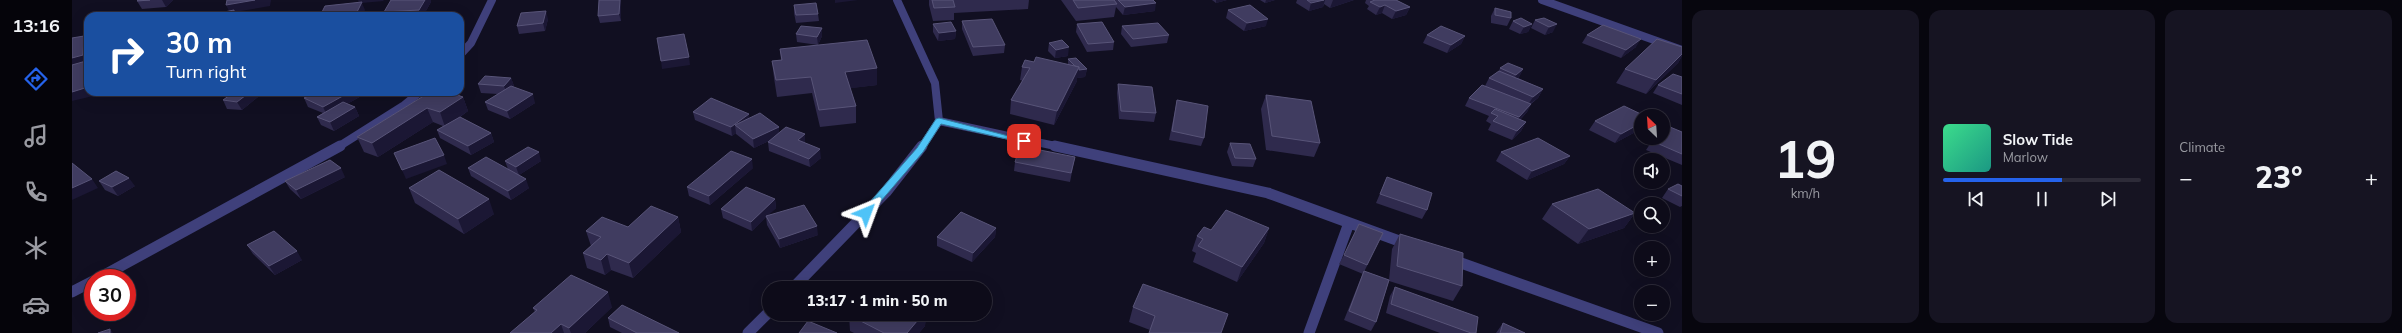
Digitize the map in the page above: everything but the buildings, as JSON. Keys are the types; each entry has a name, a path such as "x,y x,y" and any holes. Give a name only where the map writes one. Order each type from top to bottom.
{"street":[{"path":"464,51 471,43 492,0"},
{"path":"800,281 886,192 920,150 939,121 935,83 897,0"},
{"path":"1542,0 1682,50"},
{"path":"115,269 337,148 403,106 415,96"},
{"path":"939,121 1066,151 1188,174 1268,193 1422,249"},
{"path":"1309,333 1349,223"},
{"path":"1437,254 1658,333"},
{"path":"72,292 84,286"},
{"path":"748,333 762,319"}],"route":[{"path":"866,213 886,192 920,150 939,121 1024,141"}]}
